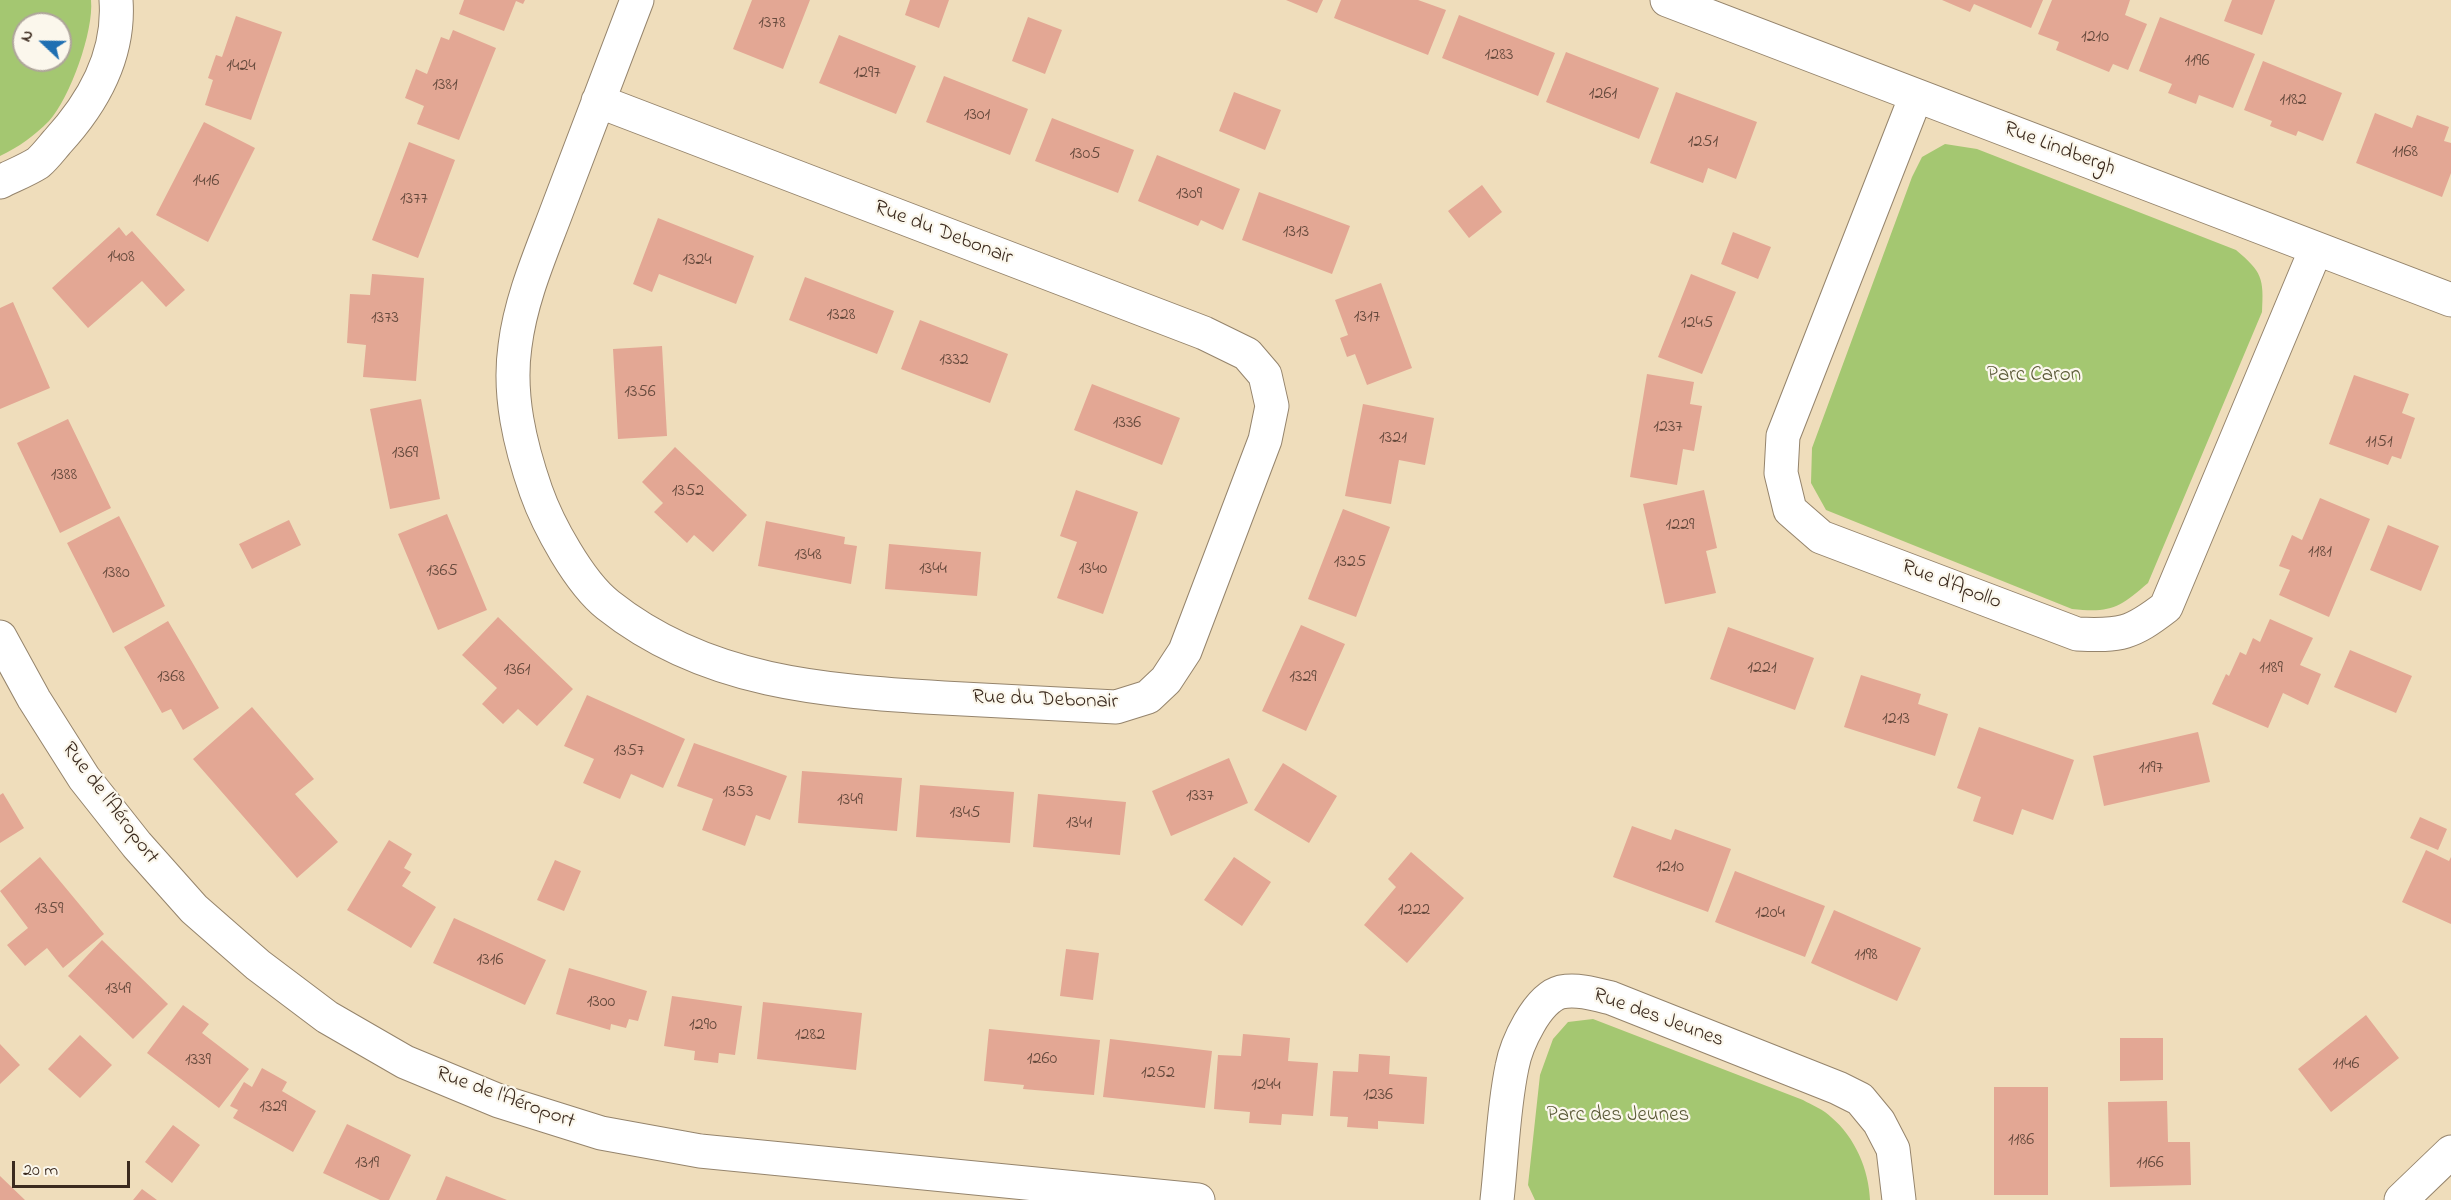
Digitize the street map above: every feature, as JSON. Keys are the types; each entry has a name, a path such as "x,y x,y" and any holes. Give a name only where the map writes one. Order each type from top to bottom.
{"street":[{"path":"0,182 38,162 74,123 98,85 111,55 117,18 116,0"},
{"name":"Rue du Debonair","path":"598,101 1204,333 1247,354 1265,375 1272,406 1264,440 1185,651 1166,680 1148,698 1116,707 846,692 779,681 714,664 655,638 606,603 572,563 544,512 523,454 514,400 514,346 527,290 598,101 637,0"},
{"name":"Rue Lindbergh","path":"1667,0 2451,300"},
{"name":"Rue d'Apollo","path":"1916,96 1783,436 1781,473 1790,510 1821,537 2077,634 2113,636 2143,625 2166,607 2316,249"},
{"name":"Rue de l'Aéroport","path":"0,637 34,699 84,778 137,845 194,909 258,966 327,1017 405,1062 499,1101 601,1133 700,1151 1198,1200"},
{"name":"Rue des Jeunes","path":"1497,1200 1512,1066 1521,1036 1543,1004 1560,993 1584,992 1611,998 1838,1088 1860,1099 1879,1122 1893,1149 1899,1200"},
{"path":"2401,1200 2451,1152"}],"green space":[{"path":"0,0 91,0 85,46 65,97 49,121 14,149 0,156"},
{"name":"Parc Caron","path":"1945,144 1977,149 2236,250 2260,276 2262,312 2148,583 2114,607 2096,610 2072,609 1826,510 1811,483 1812,448 1912,177 1922,157"},
{"name":"Parc des Jeunes","path":"1593,1019 1803,1100 1825,1112 1840,1125 1854,1144 1864,1166 1870,1200 1535,1200 1528,1185 1540,1075 1553,1039 1568,1022"}],"building":[{"path":"464,0 525,0 523,4 516,1 504,31 459,14"},
{"path":"752,0 810,0 783,69 733,49"},
{"path":"910,0 949,0 939,28 905,15"},
{"path":"1286,0 1323,0 1317,13"},
{"path":"1341,0 1418,0 1446,10 1428,55 1334,18"},
{"path":"1942,0 2043,0 2031,28 1974,4 1970,12"},
{"path":"2052,0 2130,0 2125,15 2147,24 2128,70 2113,64 2109,72 2056,50 2059,42 2038,34"},
{"path":"2232,0 2275,0 2262,35 2224,21"},
{"path":"1459,15 1555,53 1538,96 1442,58"},
{"path":"236,16 282,32 251,120 205,105 213,80 208,78 216,55 222,57"},
{"path":"1028,17 1062,30 1045,74 1012,61"},
{"path":"2160,17 2255,54 2233,108 2199,95 2196,104 2168,93 2172,84 2139,71"},
{"path":"453,30 496,48 459,140 417,124 424,106 405,98 416,69 427,74 441,37 449,40"},
{"path":"839,35 916,66 896,114 819,83"},
{"path":"1566,52 1659,88 1639,139 1546,102"},
{"path":"2263,61 2342,93 2323,141 2298,131 2296,136 2270,126 2272,121 2244,110"},
{"path":"944,76 1028,109 1010,155 926,122"},
{"path":"1234,92 1281,110 1265,150 1219,131"},
{"path":"1676,92 1757,122 1736,179 1708,168 1703,183 1650,163"},
{"path":"2375,113 2412,128 2417,115 2449,127 2444,141 2451,143 2451,173 2442,197 2356,163"},
{"path":"1052,118 1134,150 1118,193 1035,161"},
{"path":"204,122 255,148 208,242 156,215"},
{"path":"409,142 455,160 418,258 372,240"},
{"path":"1157,155 1240,189 1223,230 1201,220 1198,226 1138,201"},
{"path":"1482,185 1502,212 1469,238 1448,211"},
{"path":"1259,192 1350,226 1332,274 1242,240"},
{"path":"658,218 754,256 736,304 659,274 652,292 633,284"},
{"path":"119,227 126,236 132,231 185,290 166,307 142,281 88,328 52,288"},
{"path":"1733,232 1771,247 1758,279 1721,264"},
{"path":"372,274 424,278 416,381 363,377 366,345 347,343 350,294 370,295"},
{"path":"1691,274 1736,292 1702,374 1658,357"},
{"path":"805,277 894,311 877,354 789,320"},
{"path":"1381,283 1412,368 1367,385 1355,354 1347,357 1340,338 1348,335 1335,300"},
{"path":"13,302 50,388 0,409 0,308"},
{"path":"920,320 1008,354 990,403 901,369"},
{"path":"662,346 667,436 618,439 613,349"},
{"path":"1647,374 1694,382 1690,404 1702,406 1694,451 1683,449 1677,485 1630,477"},
{"path":"2354,375 2409,394 2402,413 2415,418 2401,459 2392,456 2388,465 2329,444"},
{"path":"1092,384 1180,418 1162,465 1074,430"},
{"path":"421,399 440,499 390,509 370,409"},
{"path":"1363,404 1434,418 1425,465 1399,460 1391,504 1345,496"},
{"path":"68,419 111,508 60,533 17,443"},
{"path":"675,447 747,515 713,552 694,535 687,543 654,512 663,503 642,482"},
{"path":"1076,490 1138,512 1103,614 1057,598 1077,542 1060,536"},
{"path":"1704,490 1717,548 1706,551 1716,593 1665,604 1643,504"},
{"path":"2320,498 2370,519 2329,617 2279,595 2290,570 2279,566 2292,535 2302,540"},
{"path":"1343,509 1390,527 1356,617 1308,599"},
{"path":"447,514 487,610 438,630 398,534"},
{"path":"119,516 165,606 113,633 67,543"},
{"path":"289,520 301,545 252,569 239,544"},
{"path":"766,521 845,537 844,544 857,546 851,584 758,566"},
{"path":"2388,525 2439,546 2421,591 2370,570"},
{"path":"889,544 981,552 977,596 885,589"},
{"path":"498,617 573,689 537,726 518,709 503,724 482,704 497,688 462,655"},
{"path":"2270,619 2313,638 2300,665 2321,674 2308,705 2283,693 2268,728 2212,704 2226,674 2229,676 2240,652 2246,655 2253,638 2260,642"},
{"path":"168,621 219,708 183,730 171,709 162,713 124,647"},
{"path":"1301,625 1345,644 1306,731 1262,711"},
{"path":"1728,627 1814,658 1795,710 1710,679"},
{"path":"2350,650 2412,676 2396,713 2334,687"},
{"path":"1861,675 1921,694 1918,704 1948,714 1935,756 1844,727"},
{"path":"587,695 685,739 663,788 631,774 620,799 583,783 594,759 564,746"},
{"path":"252,707 314,779 295,794 338,842 297,878 193,759"},
{"path":"1979,727 2074,760 2053,820 2022,809 2013,835 1973,821 1981,797 1957,788"},
{"path":"2198,732 2210,782 2104,806 2093,756"},
{"path":"694,743 787,776 770,820 756,815 745,846 702,830 713,799 677,786"},
{"path":"1229,758 1248,803 1171,836 1152,791"},
{"path":"1283,763 1337,796 1309,843 1254,810"},
{"path":"802,771 902,778 897,831 798,823"},
{"path":"920,785 1014,792 1010,843 916,837"},
{"path":"3,793 24,828 0,843 0,795"},
{"path":"1038,794 1126,802 1120,855 1033,847"},
{"path":"2420,817 2447,829 2438,850 2410,838"},
{"path":"1632,826 1671,840 1675,829 1731,849 1708,912 1613,877"},
{"path":"389,840 412,854 404,868 411,872 402,886 436,907 411,948 347,910"},
{"path":"2426,850 2449,861 2451,857 2451,924 2402,902"},
{"path":"1411,852 1464,898 1407,963 1364,925 1396,887 1388,879"},
{"path":"40,857 104,934 63,968 47,948 25,966 7,945 28,928 0,891"},
{"path":"1234,857 1271,882 1242,926 1204,900"},
{"path":"555,860 581,871 564,911 537,900"},
{"path":"1735,871 1825,906 1805,957 1715,922"},
{"path":"1834,910 1921,948 1897,1001 1811,963"},
{"path":"454,918 546,960 525,1005 433,963"},
{"path":"102,940 168,1004 133,1039 68,976"},
{"path":"1066,949 1099,953 1093,1000 1060,996"},
{"path":"569,968 647,991 638,1021 629,1019 626,1028 611,1024 610,1030 556,1014"},
{"path":"672,996 742,1006 735,1055 719,1053 718,1063 694,1060 695,1051 664,1046"},
{"path":"763,1002 862,1013 856,1070 757,1059"},
{"path":"183,1005 209,1024 202,1033 249,1069 219,1108 147,1053"},
{"path":"2366,1015 2399,1058 2331,1112 2298,1069"},
{"path":"989,1029 1100,1040 1094,1095 1023,1089 1024,1085 984,1081"},
{"path":"1243,1034 1290,1038 1288,1061 1318,1063 1313,1116 1282,1114 1281,1125 1249,1123 1250,1112 1214,1109 1218,1055 1241,1056"},
{"path":"80,1035 112,1065 80,1098 48,1069"},
{"path":"2120,1038 2163,1038 2163,1080 2120,1081"},
{"path":"1110,1039 1212,1051 1205,1108 1103,1097"},
{"path":"0,1044 20,1065 0,1084"},
{"path":"1359,1054 1390,1056 1389,1074 1427,1077 1424,1124 1378,1121 1378,1129 1347,1127 1348,1117 1330,1116 1333,1071 1358,1072"},
{"path":"262,1068 287,1082 282,1091 316,1111 293,1152 233,1118 238,1110 230,1106 244,1082 252,1087"},
{"path":"1994,1087 2048,1087 2048,1195 1994,1195"},
{"path":"2167,1101 2168,1142 2190,1142 2191,1185 2110,1187 2108,1102"},
{"path":"347,1124 411,1155 389,1200 380,1200 323,1173"},
{"path":"173,1125 200,1145 172,1183 145,1162"},
{"path":"0,1176 25,1200 0,1200"},
{"path":"446,1176 507,1200 436,1200"},
{"path":"142,1189 157,1200 133,1200"}]}
